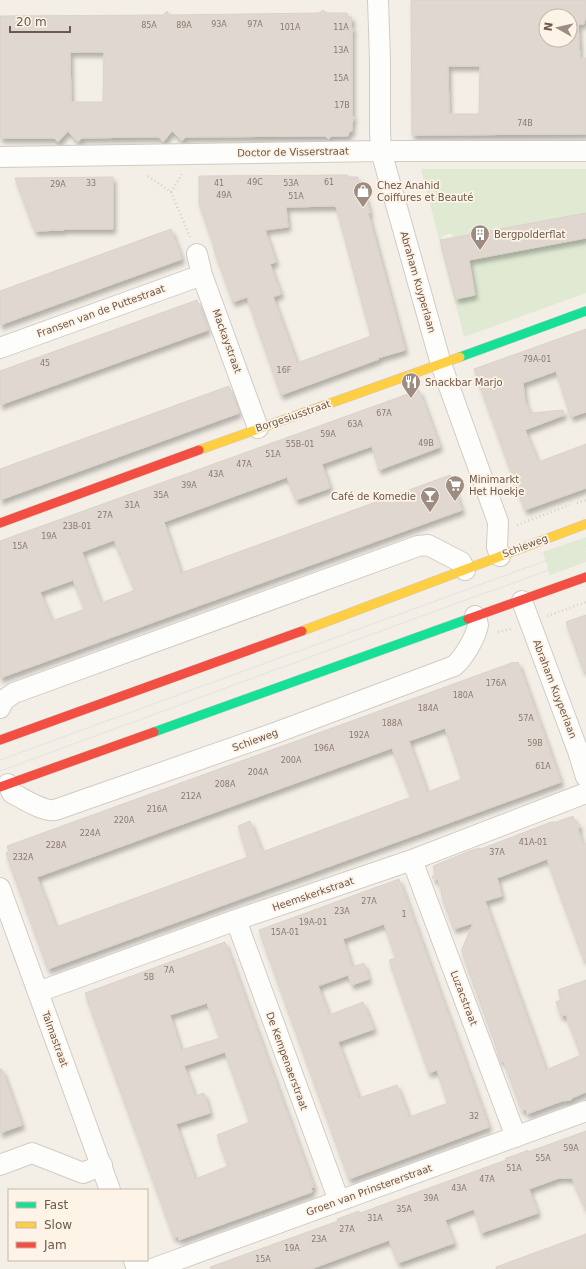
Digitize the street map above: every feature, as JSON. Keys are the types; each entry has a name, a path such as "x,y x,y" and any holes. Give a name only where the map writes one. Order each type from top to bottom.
{"main road":[{"name":"Borgesiusstraat","path":"0,523 258,428 441,364 586,311"},
{"name":"Schieweg","path":"0,740 232,658 586,524"},
{"name":"Schieweg","path":"4,786 586,577"}],"street":[{"name":"Abraham Kuyperlaan","path":"378,0 381,150 441,364 498,522 497,547 500,556"},
{"name":"Doctor de Visserstraat","path":"0,157 381,150 586,151"},
{"name":"Mackaystraat","path":"196,254 202,275 258,428"},
{"name":"Fransen van de Puttestraat","path":"0,348 202,275"},
{"path":"0,708 7,698 14,693 418,546 428,545 461,562 465,570"},
{"name":"Abraham Kuyperlaan","path":"528,599 535,620 538,646 545,660 576,744 586,777"},
{"name":"Schieweg","path":"4,786 12,793 47,810 55,810 275,733 454,666 462,658 474,634 478,624 475,616"},
{"name":"Heemskerkstraat","path":"38,992 236,920 412,860 586,792"},
{"name":"Luzacstraat","path":"412,860 516,1137"},
{"name":"Talmastraat","path":"0,888 110,1189"},
{"name":"De Kempenaerstraat","path":"236,920 339,1201"},
{"name":"Groen van Prinstererstraat","path":"152,1269 586,1111"},
{"path":"0,1165 32,1153 83,1173 102,1165"}],"path":[{"path":"171,192 196,254"},
{"path":"528,599 535,620 586,602"}],"green space":[{"path":"421,169 586,169 586,213 453,237 452,234 447,234 442,237 440,241 456,299 475,295 469,260 586,238 586,293 464,337"},
{"path":"586,537 586,562 550,575 543,552"}],"building":[{"path":"411,0 586,0 586,18 584,24 578,24 580,58 586,58 586,134 412,135","holes":["448,66 480,66 479,114 449,114"]},
{"path":"323,10 327,13 347,13 348,17 352,17 352,115 354,118 352,123 352,131 349,132 348,136 332,136 328,139 325,136 186,137 182,141 172,131 163,142 159,137 143,137 82,138 78,142 68,131 58,142 54,138 0,138 0,16 163,15 167,11 170,15 319,13","holes":["70,52 104,52 103,102 71,102"]},
{"path":"348,175 348,177 358,177 358,197 365,195 370,213 368,213 405,350 378,358 379,359 281,395 247,297 233,302 199,203 199,176","holes":["336,206 371,336 297,363 273,297 281,294 270,264 276,262 265,230 288,227 286,207"]},
{"path":"113,177 113,229 64,229 35,231 15,178"},
{"name":"Bergpolderflat","path":"586,213 586,238 469,260 475,295 456,299 440,240"},
{"path":"171,229 182,259 0,325 0,291"},
{"path":"197,300 208,330 0,405 0,371"},
{"path":"586,329 586,412 571,417 556,371 523,383 525,401 530,413 563,410 564,415 525,430 538,462 586,444 586,488 525,510 474,369"},
{"path":"229,386 239,413 0,500 0,469"},
{"path":"419,390 440,447 379,470 372,446 322,464 330,488 296,500 287,477 164,522 181,573 450,475 462,510 0,678 0,541","holes":["114,540 135,590 101,603 82,552","73,580 85,609 52,621 40,592"]},
{"path":"586,615 586,671 584,671 566,622"},
{"path":"514,662 518,662 561,782 48,969 6,853 9,852 7,846","holes":["445,728 462,779 427,792 409,741","392,748 411,797 262,852 250,821 238,826 248,857 56,927 37,877"]},
{"path":"573,816 575,822 580,825 578,829 582,842 586,844 586,960 584,960 547,859 497,878 502,896 485,901 546,1070 581,1055 566,1015 561,1016 556,1002 561,1000 558,990 586,980 586,1092 572,1098 571,1100 562,1101 527,1114 526,1109 522,1111 504,1062 500,1060 462,952 473,923 454,929 441,894 442,892 438,880 432,878 435,873 433,866 467,852 479,848 481,849 551,822 556,822"},
{"path":"399,879 489,1127 349,1179 259,930","holes":["384,924 396,958 389,960 429,1073 437,1070 448,1103 409,1117 397,1085 359,1098 338,1042 374,1029 363,1002 329,1015 318,986 348,975 352,985 369,979 364,963 352,967 343,939"]},
{"path":"225,942 314,1187 311,1188 312,1192 179,1240 178,1236 174,1238 85,993","holes":["207,1003 220,1038 181,1050 170,1015","225,1052 250,1122 217,1135 228,1166 195,1179 176,1124 210,1113 204,1093 195,1096 184,1066"]},
{"path":"0,1069 2,1069 22,1125 0,1133"},
{"path":"586,1131 586,1210 572,1178 559,1178 529,1189 538,1213 481,1233 474,1209 445,1220 454,1243 398,1263 389,1240 311,1269 211,1269 210,1267 338,1221 337,1219 359,1211 360,1213 506,1160 506,1158 528,1150 528,1152"},
{"path":"586,1234 586,1269 496,1269 496,1267"}],"tram line":[{"path":"0,760 586,546"},
{"path":"0,771 586,557"}],"traffic: fast":[{"path":"460,357 586,311"},
{"path":"154,732 468,619"}],"traffic: slow":[{"path":"199,450 460,357"},
{"path":"302,631 586,524"}],"traffic: jam":[{"path":"0,523 199,450"},
{"path":"468,619 586,577"},
{"path":"0,740 302,631"},
{"path":"0,787 154,732"}],"place":[{"name":"Chez Anahid Coiffures et Beauté","path":"363,208"},
{"name":"Bergpolderflat","path":"480,251"},
{"name":"Snackbar Marjo","path":"411,399"},
{"name":"Minimarkt Het Hoekje","path":"455,502"},
{"name":"Café de Komedie","path":"430,513"}]}
